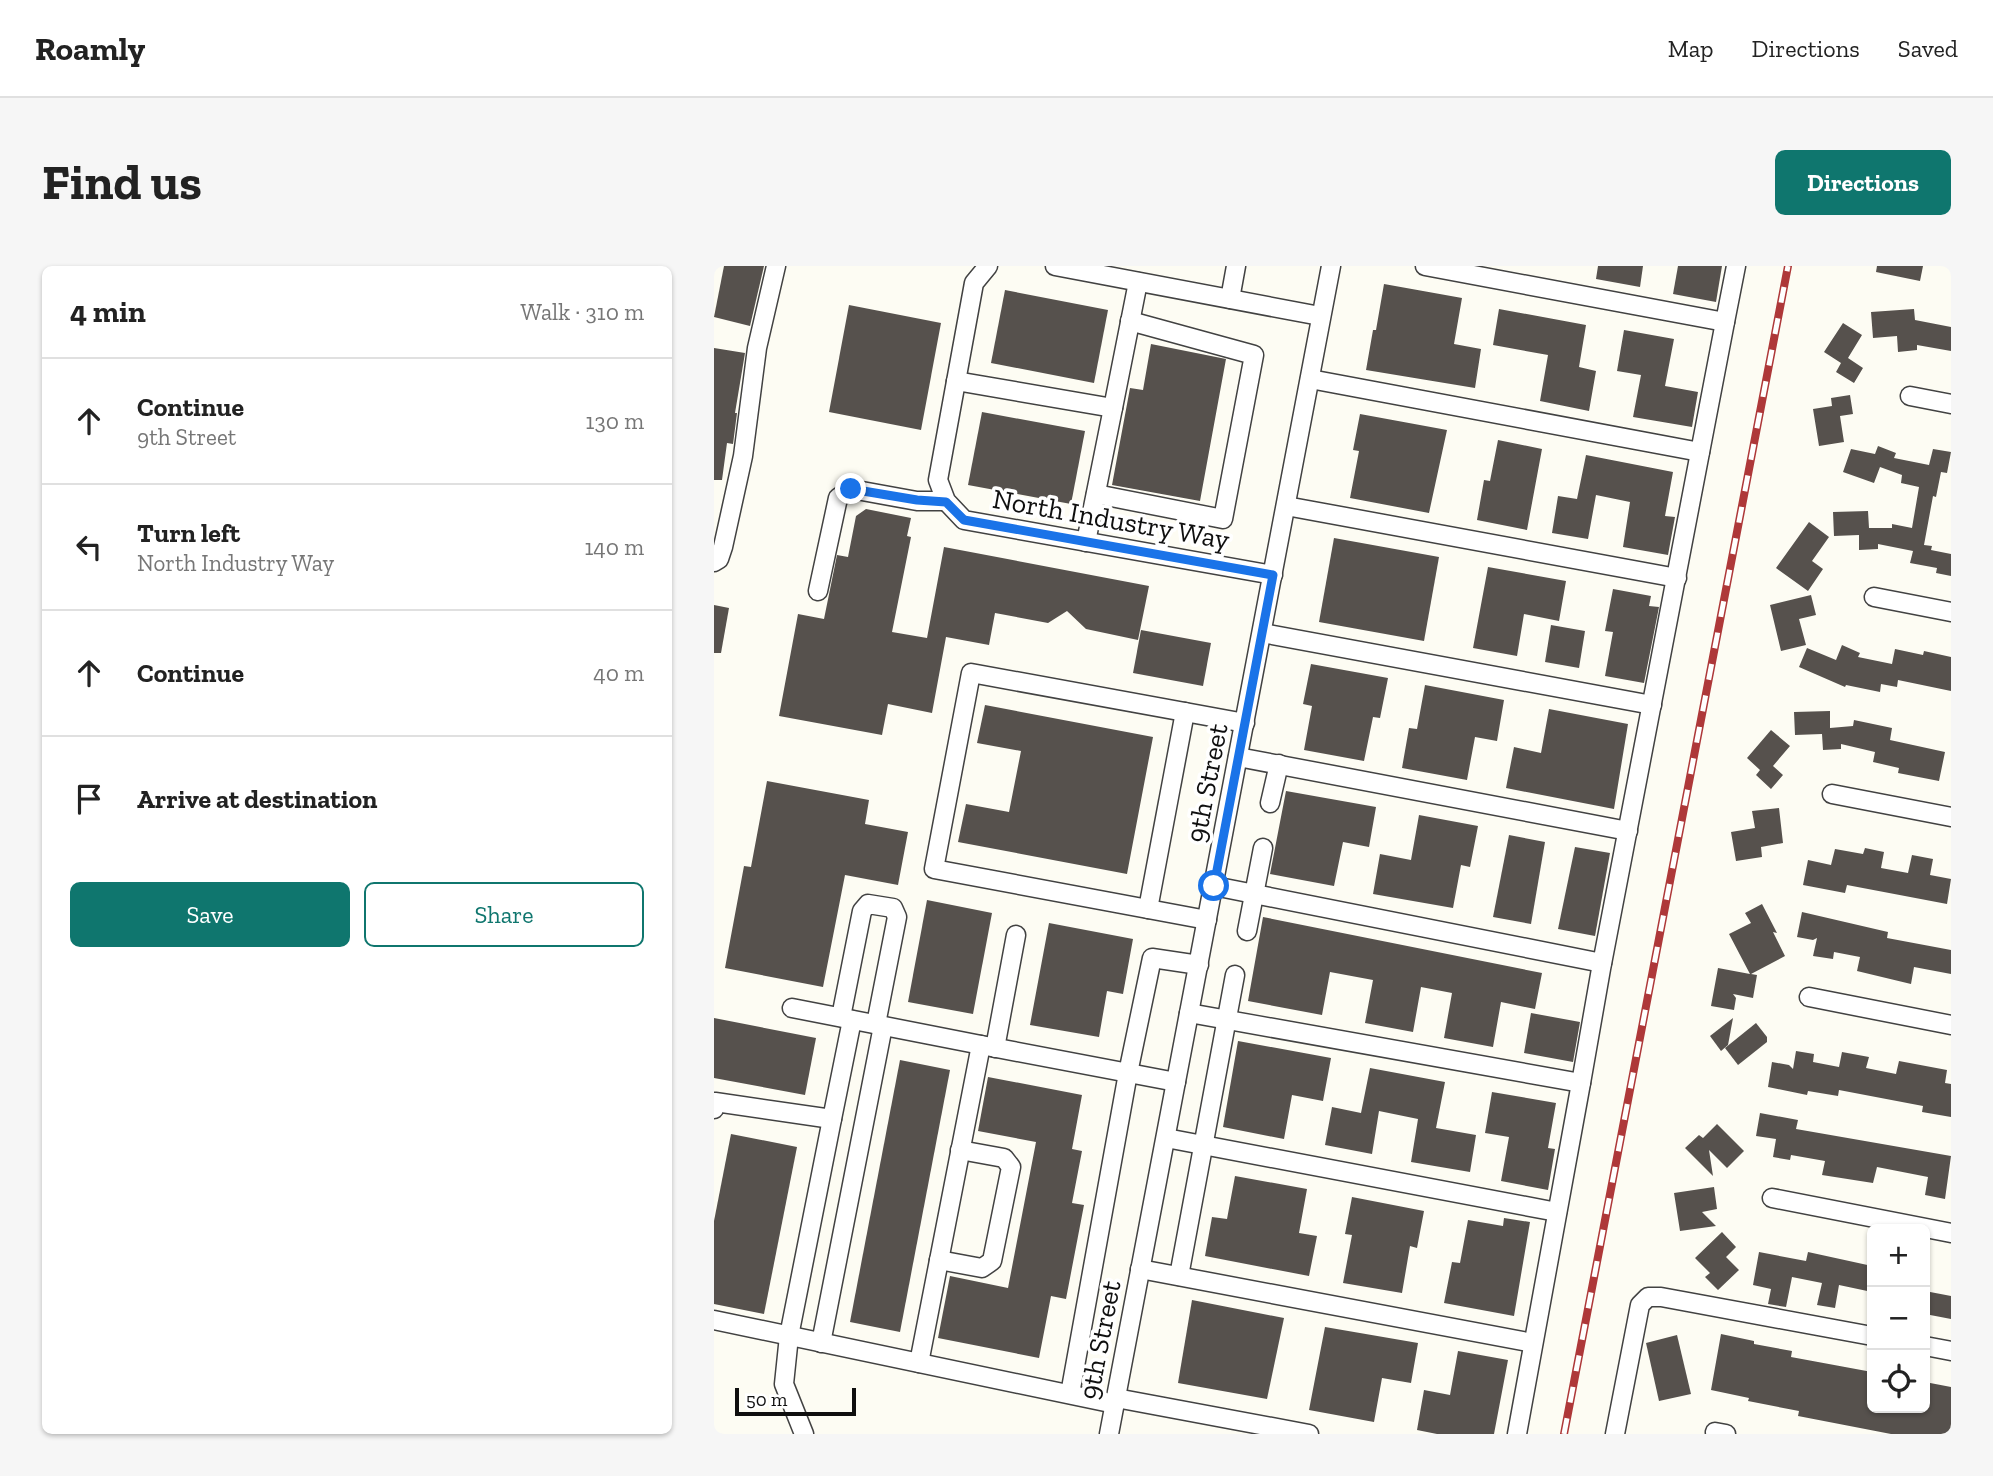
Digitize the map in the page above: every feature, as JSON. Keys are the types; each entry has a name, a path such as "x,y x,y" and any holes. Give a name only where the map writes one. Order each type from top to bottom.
{"street":[{"path":"714,562 719,559 723,547 744,456 757,348 776,266"},
{"path":"818,591 838,498 851,489 946,502 938,480 974,283 988,266"},
{"path":"1055,266 1079,268 1138,282 1321,316"},
{"path":"1230,299 1236,266"},
{"name":"9th Street","path":"1109,1434 1331,266"},
{"path":"1425,266 1725,322"},
{"path":"1517,1434 1602,962 1736,266"},
{"path":"1086,542 1138,282"},
{"path":"1096,494 1223,519 1254,355 1130,321"},
{"path":"1310,379 1700,452"},
{"path":"956,381 1114,408"},
{"path":"1910,396 1951,404"},
{"name":"North Industry Way","path":"946,502 964,520 1273,575"},
{"path":"1286,506 1676,578"},
{"path":"1874,597 1951,612"},
{"path":"1262,633 1652,705"},
{"path":"1207,920 934,869 971,673 1245,723"},
{"path":"1148,909 1185,712"},
{"path":"1238,757 1628,831"},
{"path":"1270,803 1279,764"},
{"path":"1832,794 1951,817"},
{"path":"1247,931 1263,848"},
{"path":"1214,886 1602,962"},
{"path":"804,1434 784,1384 789,1336 832,1119 862,911 868,904 893,908 897,917 821,1343"},
{"path":"919,1363 960,1150 1016,935"},
{"path":"1070,1394 1128,1073 1152,958 1199,965"},
{"path":"1179,1276 1235,975"},
{"path":"1810,997 1951,1025"},
{"path":"792,1008 1176,1082"},
{"path":"1189,1013 1581,1083"},
{"path":"714,1109 715,1102 832,1119"},
{"path":"1166,1138 1557,1212"},
{"path":"939,1260 982,1268 992,1261 1011,1167 1004,1158 960,1150"},
{"path":"1772,1198 1951,1233"},
{"path":"1140,1269 1533,1343"},
{"path":"1615,1434 1640,1305 1648,1297 1661,1297 1867,1335"},
{"path":"714,1320 1070,1394 1309,1434"},
{"path":"1930,1347 1951,1350"}],"building":[{"path":"724,266 764,266 750,326 714,317"},
{"path":"1598,266 1643,266 1640,287 1596,279"},
{"path":"1678,266 1722,266 1716,302 1673,294"},
{"path":"1877,266 1923,266 1920,281 1876,272"},
{"path":"1384,284 1462,298 1454,344 1481,349 1475,388 1366,370"},
{"path":"1005,290 1108,310 1094,383 991,363"},
{"path":"849,305 941,323 921,430 829,412"},
{"path":"1499,309 1586,325 1579,367 1596,371 1589,411 1540,401 1548,355 1493,345"},
{"path":"1914,309 1915,320 1951,327 1951,351 1917,345 1917,350 1898,352 1897,336 1873,338 1871,312"},
{"path":"1843,323 1862,335 1848,358 1863,368 1854,383 1836,372 1841,363 1824,352"},
{"path":"1624,330 1674,339 1665,386 1698,392 1692,427 1633,417 1641,375 1617,371"},
{"path":"1151,344 1226,359 1200,501 1112,485 1130,388 1143,390"},
{"path":"714,348 745,353 733,444 727,443 722,480 714,480"},
{"path":"1850,395 1853,414 1840,416 1844,442 1819,446 1813,409 1832,406 1831,398"},
{"path":"982,412 1085,431 1071,504 968,485"},
{"path":"1360,414 1447,430 1429,513 1350,498 1359,451 1353,450"},
{"path":"1498,440 1542,449 1527,530 1477,520 1484,480 1490,481"},
{"path":"1878,446 1896,453 1894,458 1929,465 1933,449 1951,452 1947,473 1941,472 1936,497 1933,496 1924,545 1932,546 1931,550 1951,554 1951,576 1936,573 1937,568 1910,563 1913,551 1878,544 1878,549 1859,550 1859,535 1834,536 1833,512 1868,511 1869,528 1892,528 1892,524 1912,528 1919,487 1901,483 1902,475 1880,467 1874,483 1843,472 1851,449 1875,454"},
{"path":"1586,455 1673,472 1665,516 1675,517 1668,555 1623,547 1630,502 1596,495 1588,539 1552,533 1558,496 1577,499"},
{"path":"866,509 911,518 907,536 911,537 892,632 927,638 944,547 1149,586 1138,640 1086,629 1067,611 1048,623 995,613 989,645 946,637 932,713 888,704 882,735 779,716 798,614 824,619 837,555 848,557 856,516"},
{"path":"1809,522 1829,537 1812,561 1823,569 1808,591 1776,568"},
{"path":"1334,538 1439,557 1424,641 1319,622"},
{"path":"1488,567 1566,581 1559,621 1524,614 1517,656 1473,648"},
{"path":"1613,589 1651,596 1649,606 1659,607 1644,683 1605,676 1613,632 1605,631"},
{"path":"1811,595 1816,615 1799,619 1806,645 1781,651 1770,605"},
{"path":"714,605 729,608 721,653 714,653"},
{"path":"1551,625 1585,631 1579,668 1545,662"},
{"path":"1141,630 1211,643 1203,686 1133,673"},
{"path":"1842,645 1860,653 1858,657 1892,664 1895,649 1923,655 1924,651 1951,657 1951,691 1898,680 1897,687 1881,684 1880,692 1846,685 1845,687 1799,667 1807,648 1836,660"},
{"path":"1311,664 1388,678 1380,718 1373,717 1364,761 1304,750 1312,706 1303,704"},
{"path":"1425,685 1504,700 1497,741 1475,737 1467,780 1402,768 1409,728 1417,729"},
{"path":"985,705 1153,737 1127,874 958,842 966,804 1009,812 1021,751 977,743"},
{"path":"1549,709 1628,724 1614,809 1506,788 1514,747 1541,753"},
{"path":"1830,711 1830,728 1853,726 1854,720 1892,728 1890,740 1945,752 1939,781 1898,773 1899,768 1873,762 1875,752 1841,744 1841,749 1823,750 1822,734 1795,735 1794,712"},
{"path":"1771,730 1790,746 1773,766 1783,775 1771,789 1756,775 1760,770 1747,758"},
{"path":"767,781 869,800 865,824 908,832 898,885 845,875 823,987 725,968 744,866 751,867"},
{"path":"1286,791 1376,807 1369,847 1343,842 1334,886 1270,874"},
{"path":"1779,808 1783,843 1761,847 1762,857 1736,861 1731,832 1755,828 1752,811"},
{"path":"1419,815 1478,826 1470,867 1461,865 1453,908 1373,894 1380,854 1411,860"},
{"path":"1509,835 1545,842 1531,924 1493,917"},
{"path":"1575,847 1610,853 1595,936 1558,929"},
{"path":"1865,848 1884,852 1881,868 1908,873 1912,855 1933,859 1930,875 1951,879 1947,904 1847,885 1845,893 1803,885 1808,860 1831,865 1835,849 1863,854"},
{"path":"927,900 992,913 973,1014 908,1002"},
{"path":"1762,904 1785,956 1751,974 1757,975 1753,998 1733,994 1736,998 1734,1010 1711,1006 1718,968 1750,974 1729,934 1751,923 1745,913"},
{"path":"1802,912 1888,932 1887,938 1951,950 1951,974 1914,967 1911,984 1857,971 1860,957 1834,952 1833,959 1813,956 1817,938 1813,940 1797,937"},
{"path":"1263,917 1542,973 1535,1009 1501,1002 1493,1047 1444,1038 1452,993 1421,987 1413,1032 1365,1023 1373,980 1330,972 1322,1015 1248,1001"},
{"path":"1049,923 1133,939 1123,994 1107,991 1099,1037 1030,1025"},
{"path":"1531,1013 1580,1022 1573,1062 1524,1053"},
{"path":"714,1018 816,1038 805,1095 714,1078"},
{"path":"1733,1018 1728,1045 1721,1051 1710,1036"},
{"path":"1756,1023 1767,1037 1767,1042 1738,1065 1725,1048"},
{"path":"1238,1041 1331,1058 1323,1101 1292,1095 1284,1139 1223,1127"},
{"path":"1796,1051 1814,1054 1813,1062 1839,1067 1842,1052 1869,1057 1866,1068 1896,1074 1899,1061 1947,1070 1945,1083 1951,1084 1951,1117 1922,1112 1923,1106 1839,1090 1838,1096 1808,1091 1807,1095 1768,1087 1772,1062 1789,1065 1793,1069"},
{"path":"900,1060 950,1070 900,1332 850,1322"},
{"path":"1370,1068 1445,1082 1436,1128 1476,1135 1470,1172 1411,1162 1418,1119 1379,1111 1372,1154 1325,1145 1332,1107 1361,1113"},
{"path":"988,1077 1082,1095 1072,1149 1082,1151 1072,1203 1084,1205 1066,1299 1051,1296 1039,1358 938,1338 950,1276 1008,1288 1036,1142 978,1131"},
{"path":"1492,1092 1556,1103 1548,1148 1555,1149 1548,1190 1501,1181 1509,1137 1485,1133"},
{"path":"1760,1113 1798,1120 1796,1129 1951,1156 1945,1199 1925,1195 1928,1177 1877,1167 1873,1183 1822,1175 1825,1161 1791,1155 1790,1160 1773,1157 1776,1139 1756,1136"},
{"path":"1717,1124 1744,1151 1727,1168 1709,1150 1713,1176 1685,1148 1699,1135 1703,1138"},
{"path":"731,1134 797,1147 764,1314 714,1304 714,1221"},
{"path":"1235,1176 1307,1189 1299,1233 1317,1236 1309,1276 1205,1256 1212,1217 1227,1219"},
{"path":"1714,1187 1717,1209 1702,1212 1716,1226 1680,1231 1674,1193"},
{"path":"1352,1197 1424,1211 1417,1248 1410,1246 1402,1293 1343,1283 1352,1235 1345,1234"},
{"path":"1504,1218 1530,1222 1514,1316 1444,1303 1452,1262 1460,1263 1468,1220 1503,1226"},
{"path":"1722,1232 1736,1247 1726,1257 1739,1270 1718,1290 1705,1277 1710,1273 1695,1258"},
{"path":"1759,1252 1806,1261 1808,1252 1867,1265 1867,1291 1839,1285 1835,1308 1817,1305 1822,1283 1792,1277 1786,1307 1768,1304 1771,1289 1753,1285"},
{"path":"1930,1292 1951,1296 1951,1319 1930,1315"},
{"path":"1192,1300 1284,1318 1267,1399 1178,1383"},
{"path":"1325,1327 1418,1343 1411,1383 1382,1378 1374,1422 1309,1410"},
{"path":"1721,1334 1792,1351 1791,1357 1867,1371 1867,1413 1930,1413 1930,1383 1951,1387 1951,1434 1891,1434 1798,1416 1799,1411 1748,1401 1749,1398 1711,1390"},
{"path":"1677,1335 1691,1394 1659,1401 1646,1343"},
{"path":"1458,1351 1508,1360 1494,1434 1437,1434 1417,1430 1424,1390 1450,1395"}],"railway":[{"path":"1564,1434 1788,266"}],"route":[{"path":"851,489 946,502 964,520 1273,575 1214,886"}]}
